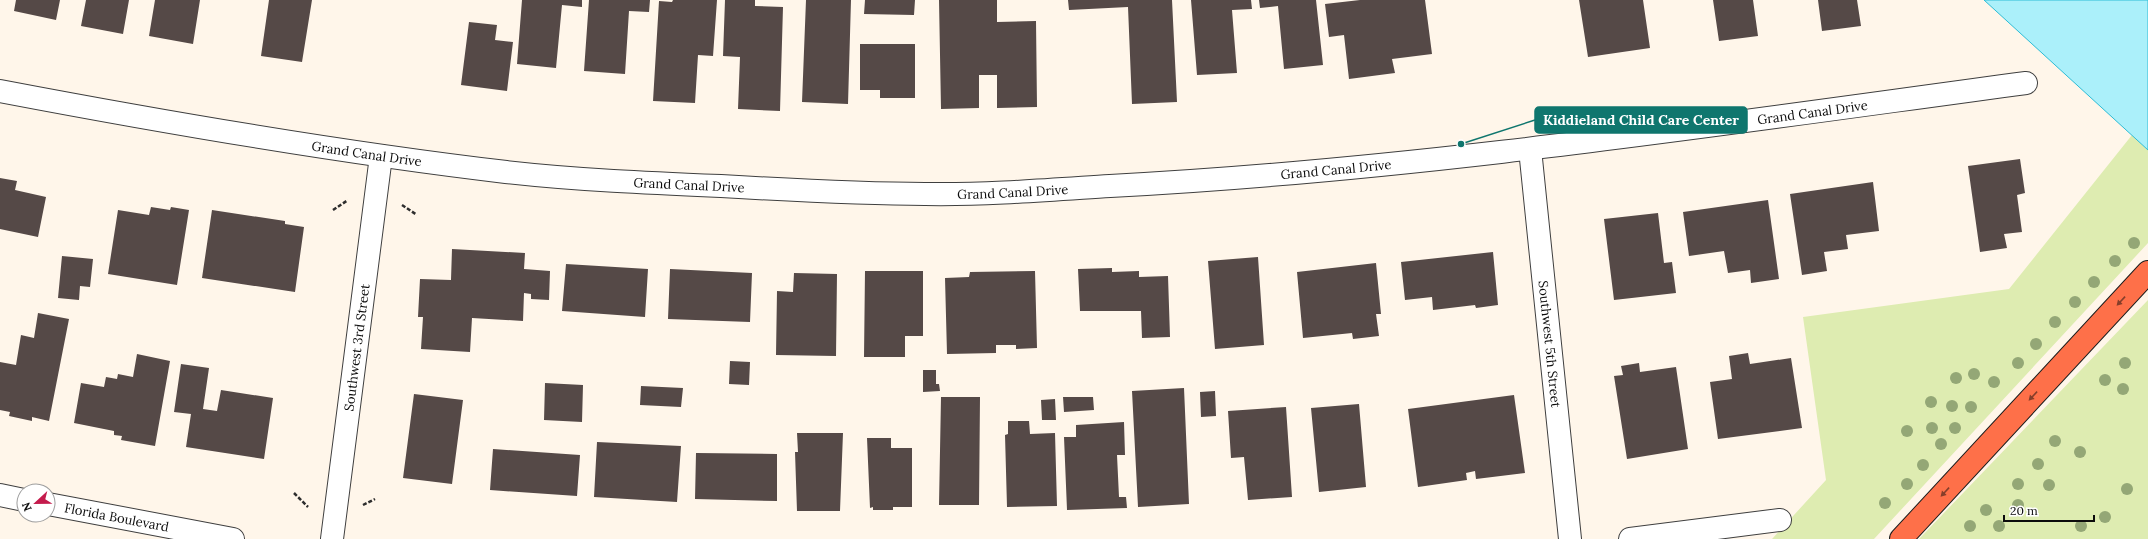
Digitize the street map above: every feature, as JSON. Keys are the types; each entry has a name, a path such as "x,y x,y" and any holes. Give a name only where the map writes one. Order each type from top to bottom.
{"highway":[{"path":"1901,539 2148,272"}],"street":[{"name":"Grand Canal Drive","path":"0,90 165,122 381,156 567,178 865,194 990,194 1235,180 1530,149 2026,83"},
{"name":"Southwest 5th Street","path":"1530,149 1570,539"},
{"name":"Southwest 3rd Street","path":"332,539 381,156"},
{"path":"0,496 16,499"},
{"name":"Florida Boulevard","path":"56,506 233,539"},
{"path":"1630,539 1780,520"}],"path":[{"path":"333,210 348,200"},
{"path":"401,204 417,215"},
{"path":"294,493 308,507"},
{"path":"361,507 375,499"}],"green space":[{"path":"2132,135 2148,150 2148,243 1874,539 1772,539 1826,480 1803,317 2009,289"},
{"path":"2148,300 2148,539 1919,539"}],"water":[{"path":"1984,0 2148,0 2148,150"}],"building":[{"path":"16,0 60,0 56,20 14,11"},
{"path":"86,0 129,0 123,34 81,26"},
{"path":"155,0 200,0 193,44 149,36"},
{"path":"269,0 312,0 302,62 261,56"},
{"path":"522,0 582,0 582,7 562,5 556,68 517,64"},
{"path":"589,0 650,0 649,12 629,11 625,74 584,71"},
{"path":"673,0 717,0 713,56 698,55 695,103 653,101 659,1 672,2"},
{"path":"725,0 755,0 755,6 783,7 780,111 738,109 740,57 723,56"},
{"path":"806,0 851,0 848,104 802,102"},
{"path":"865,0 915,0 914,15 864,14"},
{"path":"939,0 997,0 997,22 1036,21 1037,107 997,108 997,75 979,75 979,108 941,109"},
{"path":"1068,0 1172,0 1177,102 1132,104 1128,7 1069,10"},
{"path":"1191,0 1251,0 1252,9 1232,10 1237,73 1197,75"},
{"path":"1259,0 1316,0 1323,65 1284,69 1278,6 1260,8"},
{"path":"1360,0 1425,0 1432,54 1392,59 1395,73 1349,79 1344,35 1329,37 1325,4"},
{"path":"1579,0 1643,0 1650,48 1588,57"},
{"path":"1713,0 1753,0 1758,36 1719,41"},
{"path":"1818,0 1857,0 1861,26 1822,31"},
{"path":"469,22 497,25 495,40 513,42 507,91 461,85"},
{"path":"860,44 915,44 915,98 880,98 880,90 860,90"},
{"path":"2020,159 2025,193 2017,195 2022,232 2004,234 2007,248 1980,252 1968,166"},
{"path":"0,178 17,181 15,190 46,197 38,237 0,229"},
{"path":"1873,182 1879,231 1846,235 1848,249 1824,252 1827,271 1802,275 1790,194"},
{"path":"1768,200 1779,279 1751,283 1750,270 1728,273 1724,251 1689,256 1683,212"},
{"path":"151,207 170,210 171,207 189,210 177,285 108,274 118,210 149,215"},
{"path":"212,210 285,221 285,224 304,227 295,292 202,278"},
{"path":"1658,213 1664,263 1672,262 1676,293 1614,300 1604,219"},
{"path":"452,249 525,253 524,269 550,271 549,300 531,299 531,294 524,293 523,321 472,318 470,352 421,349 423,317 418,317 420,279 451,280"},
{"path":"1493,252 1498,305 1476,308 1475,305 1433,310 1432,297 1405,300 1401,262"},
{"path":"62,256 93,259 90,287 80,286 79,300 58,298"},
{"path":"1258,257 1264,345 1215,349 1208,261"},
{"path":"1376,263 1381,314 1376,314 1379,336 1353,339 1352,333 1303,338 1297,272"},
{"path":"566,264 648,269 645,317 562,311"},
{"path":"1112,268 1112,272 1139,271 1139,277 1168,276 1170,337 1142,338 1141,311 1080,311 1078,269"},
{"path":"670,269 752,273 750,322 668,319"},
{"path":"865,271 923,271 923,336 905,336 905,357 864,357"},
{"path":"1035,271 1037,348 1016,349 1016,345 996,345 996,353 947,354 945,278 969,277 970,272"},
{"path":"794,273 837,274 836,356 776,355 777,291 793,292"},
{"path":"38,313 69,319 49,421 32,417 32,421 9,416 10,412 0,410 0,362 16,365 21,335 34,338"},
{"path":"1748,353 1750,364 1791,358 1802,428 1718,439 1710,382 1732,379 1729,356"},
{"path":"137,354 170,361 155,446 121,440 122,436 114,435 114,431 74,423 81,383 104,387 106,377 117,379 118,374 133,377"},
{"path":"730,361 750,362 749,385 729,384"},
{"path":"1639,363 1640,372 1676,367 1688,449 1627,459 1614,376 1623,375 1621,366"},
{"path":"181,364 209,368 203,409 217,411 221,390 273,398 264,459 186,447 191,414 174,412"},
{"path":"923,370 936,370 936,384 939,384 940,391 923,392"},
{"path":"545,383 583,385 582,422 544,420"},
{"path":"641,386 683,388 681,407 640,405"},
{"path":"1184,388 1189,504 1138,507 1132,391"},
{"path":"1215,391 1216,416 1201,417 1200,392"},
{"path":"414,394 463,400 452,484 403,478"},
{"path":"1514,395 1525,473 1476,479 1475,471 1466,473 1467,480 1418,487 1408,409"},
{"path":"941,397 980,397 979,505 939,505"},
{"path":"1063,397 1093,397 1094,410 1064,412"},
{"path":"1055,399 1056,420 1042,420 1041,400"},
{"path":"1359,404 1366,487 1319,492 1311,408"},
{"path":"1286,407 1292,497 1248,500 1244,457 1231,458 1228,411"},
{"path":"1008,421 1029,421 1030,434 1055,433 1057,506 1007,507 1005,435 1008,434"},
{"path":"1124,422 1125,455 1117,455 1119,497 1126,497 1127,508 1067,510 1064,437 1076,437 1076,425"},
{"path":"797,433 843,433 840,511 797,511 795,452 798,452"},
{"path":"867,438 891,438 891,448 912,448 912,507 893,507 893,510 873,510 873,507 870,508"},
{"path":"597,442 681,446 677,502 594,497"},
{"path":"493,449 580,455 577,496 490,490"},
{"path":"696,453 777,454 777,501 695,499"}],"place":[{"name":"Kiddieland Child Care Center","path":"1461,144"}]}
